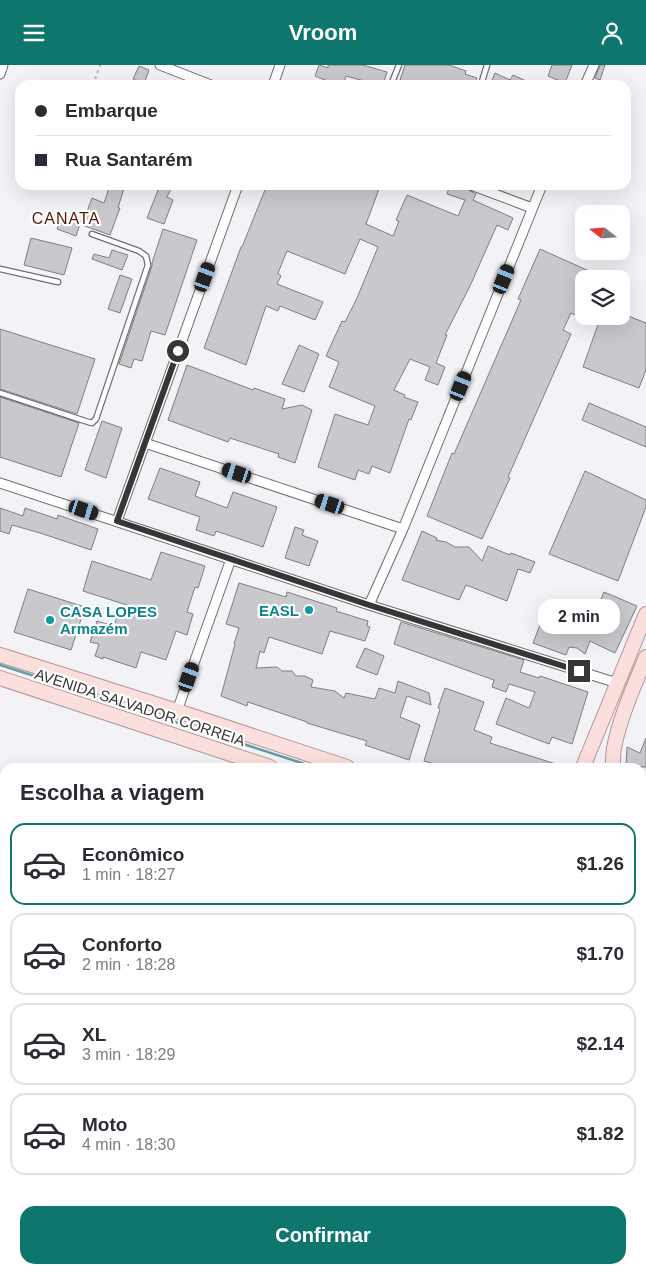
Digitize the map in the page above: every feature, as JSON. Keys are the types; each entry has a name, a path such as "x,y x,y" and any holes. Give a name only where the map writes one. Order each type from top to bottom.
{"main road":[{"path":"585,763 646,614"},
{"name":"AVENIDA SALVADOR CORREIA","path":"0,655 335,763"},
{"path":"613,763 614,749 620,726 633,687 646,657"},
{"name":"AVENIDA SALVADOR CORREIA","path":"0,678 258,763"}],"street":[{"path":"0,74 3,65"},
{"path":"160,65 198,80"},
{"path":"275,80 280,65"},
{"path":"587,80 592,65"},
{"path":"117,521 236,190"},
{"path":"484,190 532,208"},
{"path":"369,605 403,529 540,190"},
{"path":"145,443 403,529"},
{"path":"0,483 369,605 617,683"},
{"path":"177,711 231,559"}],"lane":[{"path":"393,80 399,65"},
{"path":"483,80 488,65"},
{"path":"0,393 92,423 96,419 148,265 146,256 139,251 92,234"},
{"path":"0,269 58,282"}],"path":[{"path":"95,80 100,65"}],"building":[{"path":"319,65 328,68 328,65 363,65 387,72 385,80 360,80 346,76 345,80 325,80 315,76"},
{"path":"405,65 449,65 466,71 465,74 477,78 476,80 400,80"},
{"path":"552,65 572,65 566,80 558,80 548,76"},
{"path":"600,65 605,65 600,80 595,78"},
{"path":"139,66 149,70 145,80 133,79"},
{"path":"495,73 510,80 492,80"},
{"path":"513,75 524,80 510,80"},
{"path":"108,190 123,190 118,208 120,208 110,235 82,225 92,198 104,203"},
{"path":"158,190 170,190 167,197 173,200 164,224 147,218"},
{"path":"265,190 379,190 366,224 393,236 399,221 396,220 407,195 458,216 465,200 447,194 448,190 469,190 476,194 473,200 513,218 508,230 497,225 470,286 445,335 447,335 436,363 445,367 438,385 425,380 430,367 410,359 394,390 405,395 404,397 418,402 411,420 409,419 390,473 372,466 369,474 358,470 355,480 318,467 335,414 368,425 375,406 329,387 339,362 326,356 342,321 345,322 357,298 378,247 360,239 345,274 287,251 278,273 281,276 277,284 323,302 315,320 280,306 278,311 266,306 246,365 204,348"},
{"path":"62,214 81,221 76,236 57,229"},
{"path":"163,229 197,240 165,335 151,331 142,361 134,359 131,368 119,364"},
{"path":"31,238 72,248 64,275 24,265"},
{"path":"540,249 587,270 575,270 575,315 571,313 563,330 571,334 482,539 427,516 452,453 454,454 521,300 518,299"},
{"path":"112,250 128,255 122,270 92,259 94,254 109,258"},
{"path":"120,275 132,279 120,313 108,309"},
{"path":"630,317 646,323 646,370 639,388 583,367 598,325 630,325"},
{"path":"0,329 95,359 77,414 0,389"},
{"path":"299,345 319,354 304,392 282,384"},
{"path":"187,365 253,390 254,388 285,399 282,409 302,405 312,410 295,463 278,457 279,454 230,438 228,442 168,420"},
{"path":"0,397 79,423 61,477 0,457"},
{"path":"589,403 646,427 646,447 582,420"},
{"path":"102,421 122,428 106,478 85,470"},
{"path":"160,468 200,482 195,496 227,508 233,492 277,507 263,547 216,531 214,536 196,530 200,517 148,499"},
{"path":"585,471 646,500 646,507 618,581 549,554"},
{"path":"0,508 23,516 25,508 57,519 58,515 98,529 91,550 12,525 9,534 0,531"},
{"path":"295,527 304,530 302,535 318,541 309,566 285,558"},
{"path":"422,531 437,538 436,540 446,542 455,547 469,547 482,561 488,546 535,562 530,573 518,569 507,601 466,585 459,600 402,580"},
{"path":"161,552 205,566 198,588 195,587 187,612 193,614 187,635 176,631 166,660 141,652 136,668 95,656 99,644 90,642 97,621 114,626 117,616 155,614 83,591 92,561 151,580"},
{"path":"239,583 286,597 287,592 337,608 336,611 368,621 367,626 370,627 365,641 330,631 322,654 269,637 264,653 260,651 256,668 277,667 282,671 292,671 296,676 305,676 313,680 311,687 335,691 344,698 346,693 375,699 379,688 395,693 398,681 429,693 431,705 407,696 400,717 420,725 409,760 365,745 367,741 307,723 248,702 247,706 221,696 239,628 226,624"},
{"name":"CASA LOPES Armazém","path":"28,589 85,607 71,650 14,632"},
{"path":"604,592 637,606 615,653 590,641 585,654 577,648 569,647 566,655 533,643 549,602 582,615 593,617"},
{"path":"401,622 524,660 520,672 539,678 540,676 588,692 572,744 552,737 549,744 496,724 506,698 529,708 535,692 509,684 506,692 492,687 494,680 394,644"},
{"path":"365,648 384,656 377,675 356,667"},
{"path":"445,688 484,702 474,730 492,737 490,743 553,763 431,763 424,761 440,709 438,708"},
{"path":"646,738 646,763 626,763 627,747 640,753"}],"waterway":[{"path":"0,665 302,763"}],"place":[{"name":"EASL","path":"309,610"},
{"name":"CASA LOPES Armazém","path":"50,620"}],"district":[{"name":"CANATA","path":"66,218"}],"route":[{"path":"178,351 117,521 369,605 579,671"}]}
